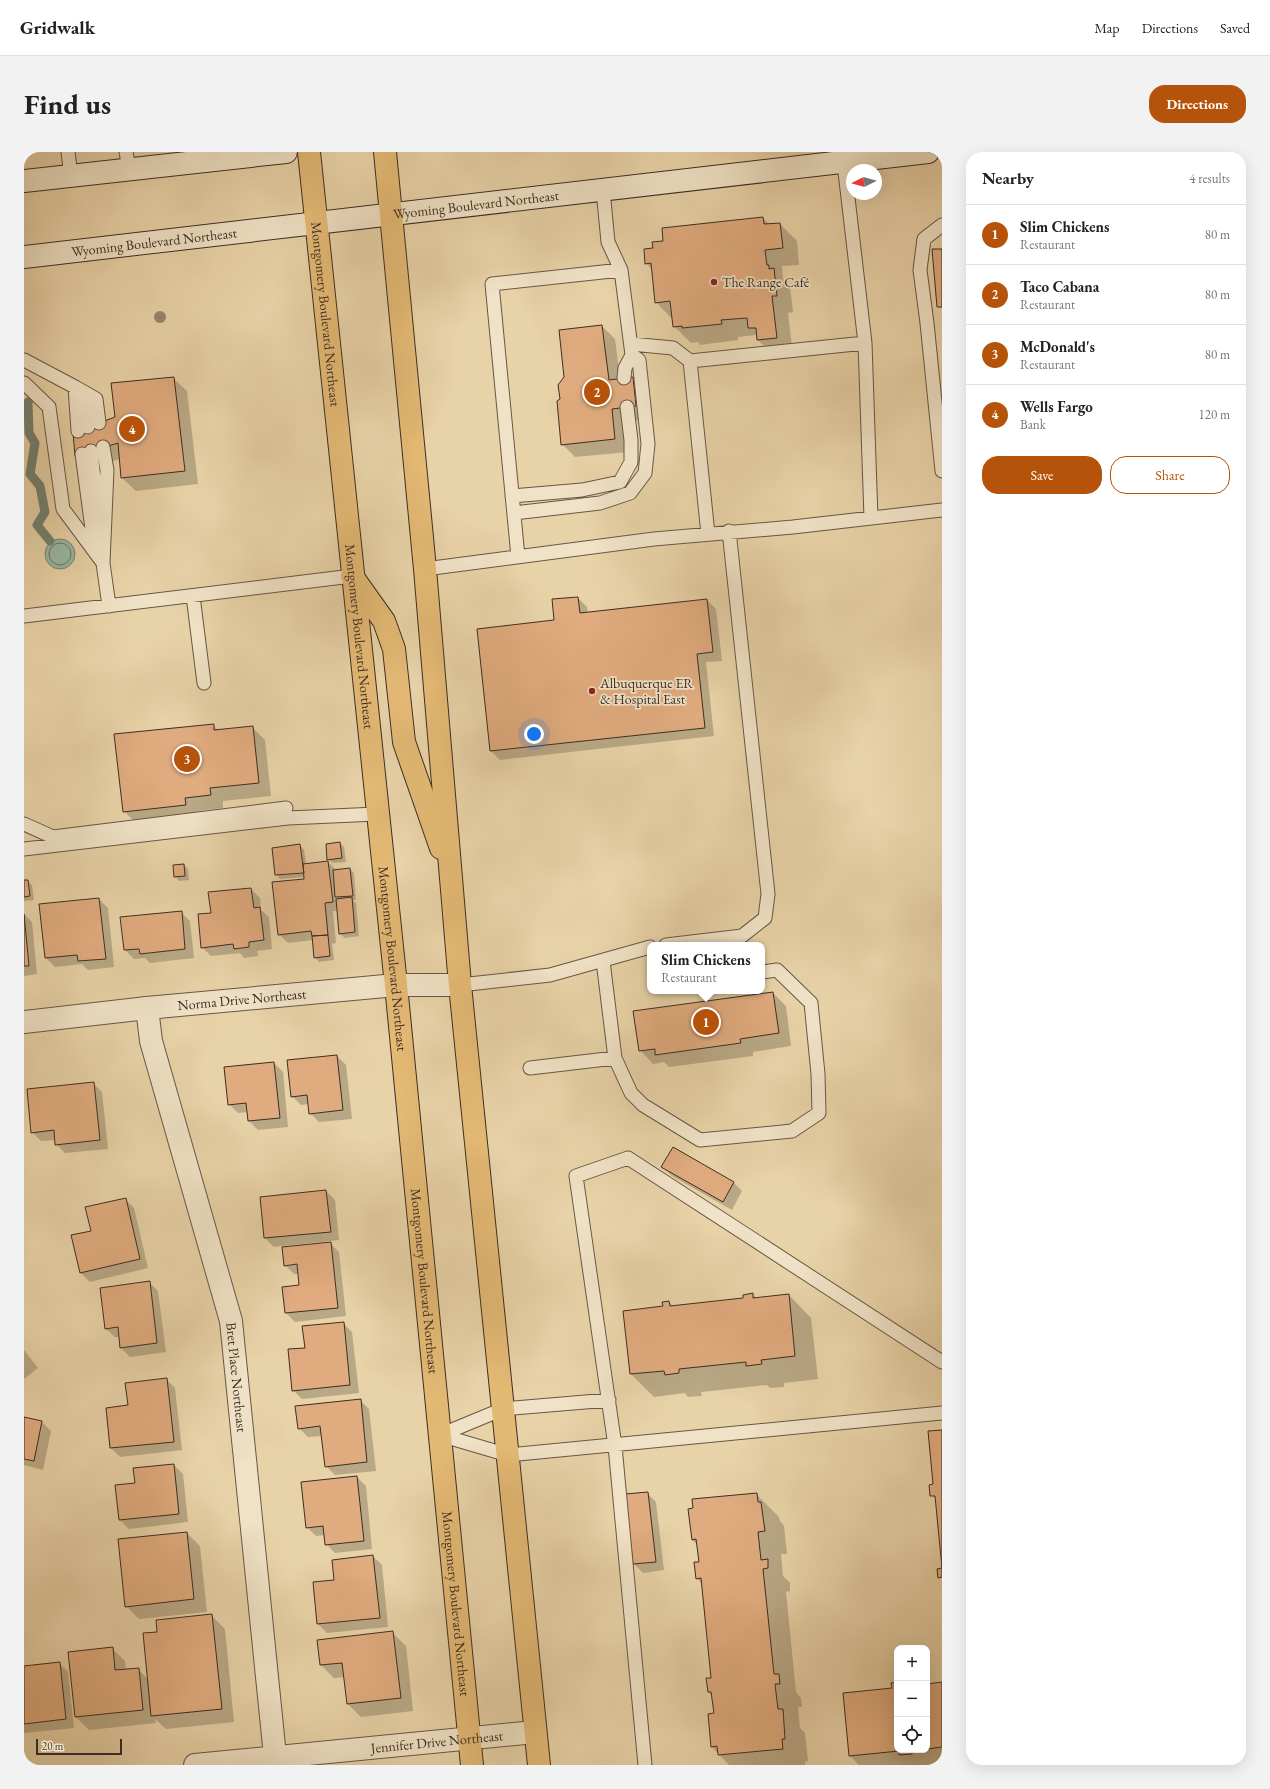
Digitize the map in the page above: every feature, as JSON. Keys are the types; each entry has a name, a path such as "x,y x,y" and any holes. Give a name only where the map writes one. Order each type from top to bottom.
{"main road":[{"name":"Montgomery Boulevard Northeast","path":"309,152 315,224 396,985 472,1765"},
{"path":"385,152 425,569 460,985 539,1765"},
{"path":"352,576 384,621 394,649 404,742 452,878"}],"street":[{"path":"24,181 71,176 128,161 286,152"},
{"name":"Wyoming Boulevard Northeast","path":"24,257 603,190 844,157 928,152"},
{"name":"Norma Drive Northeast","path":"24,1022 147,1008 396,985 460,985"},
{"name":"Bret Place Northeast","path":"147,1008 151,1041 231,1321 275,1756"},
{"name":"Jennifer Drive Northeast","path":"195,1765 275,1756 536,1732"}],"lane":[{"path":"68,152 71,176"},
{"path":"844,157 865,343 871,518"},
{"path":"514,513 600,503 630,493 645,473 648,436 639,360 632,349 620,270 608,242 603,190"},
{"path":"942,225 924,239 920,270 927,323 942,472"},
{"path":"518,557 492,284 620,270"},
{"path":"632,349 673,348 690,361 865,343"},
{"path":"624,378 625,368 632,349"},
{"path":"24,360 75,389 96,399 89,427 75,389"},
{"path":"690,361 708,534"},
{"path":"24,383 49,407 63,509 103,563"},
{"path":"512,496 582,490 620,482 631,462 631,440 627,407"},
{"path":"95,552 92,451 107,470 103,563 109,606"},
{"path":"425,569 729,531 942,510"},
{"path":"724,942 744,941 765,918 768,894 729,531"},
{"path":"24,616 352,576"},
{"path":"193,596 204,683"},
{"path":"24,824 53,837 286,808"},
{"path":"24,849 288,818 377,814"},
{"path":"460,985 550,975 647,948"},
{"path":"602,961 615,1058 631,1093 643,1105 700,1140 792,1131 820,1113 811,1002 777,970 765,972"},
{"path":"530,1068 615,1058"},
{"path":"645,1765 615,1446 576,1176 628,1158 942,1362"},
{"path":"440,1435 503,1409 608,1400"},
{"path":"440,1435 508,1455 615,1446 942,1413"}],"water":[{"path":"60,539 71,543 75,554 71,565 60,569 49,565 45,554 49,543"}],"building":[{"name":"The Range Café","path":"763,217 764,224 780,223 783,248 765,250 769,269 774,268 777,296 772,296 777,338 757,340 756,328 748,328 747,318 721,320 722,324 682,328 682,326 673,327 670,301 655,303 651,263 645,264 644,249 653,248 652,242 663,241 662,228"},
{"path":"932,249 942,249 942,307 937,307"},
{"path":"602,325 609,380 633,377 636,406 612,409 615,439 561,445 557,401 560,399 558,385 564,377 559,330"},
{"path":"174,377 185,471 121,478 118,443 75,456 73,433 115,417 111,383"},
{"name":"Albuquerque ER & Hospital East","path":"578,597 580,613 707,599 713,652 697,654 705,728 490,751 477,629 554,620 552,599"},
{"path":"214,724 214,730 253,726 259,783 210,788 211,795 185,798 186,805 123,812 114,734"},
{"path":"340,842 342,858 327,860 326,844"},
{"path":"300,844 304,873 275,875 272,848"},
{"path":"328,861 333,902 325,903 328,935 312,936 311,931 278,935 272,882 304,879 303,864"},
{"path":"184,864 185,876 174,877 173,865"},
{"path":"350,868 353,896 335,897 333,870"},
{"path":"24,880 28,880 30,896 24,897"},
{"path":"251,888 254,908 260,907 264,940 249,942 249,947 234,949 233,944 201,948 198,914 211,913 208,892"},
{"path":"352,897 355,932 339,934 336,899"},
{"path":"99,898 106,959 78,961 77,955 45,958 39,904"},
{"path":"182,911 185,949 140,954 139,949 124,950 120,917"},
{"path":"24,914 29,966 24,966"},
{"path":"328,935 330,956 314,958 312,936"},
{"path":"773,992 779,1033 740,1039 741,1043 655,1055 655,1049 639,1051 633,1011"},
{"path":"337,1055 343,1110 309,1114 307,1095 291,1097 287,1060"},
{"path":"274,1062 280,1118 248,1121 246,1103 228,1105 224,1067"},
{"path":"94,1082 100,1140 55,1145 54,1130 31,1133 27,1089"},
{"path":"673,1147 734,1182 723,1202 661,1167"},
{"path":"326,1190 331,1232 264,1238 260,1197"},
{"path":"126,1198 140,1259 80,1273 71,1235 91,1231 85,1207"},
{"path":"331,1242 338,1308 285,1313 282,1287 299,1285 297,1264 284,1266 282,1247"},
{"path":"150,1281 157,1343 120,1348 118,1327 105,1329 100,1288"},
{"path":"753,1293 753,1298 789,1294 795,1356 761,1360 762,1364 746,1366 746,1362 679,1369 679,1373 665,1375 664,1371 630,1374 623,1311 663,1306 662,1302 669,1301 670,1306 743,1298 743,1295"},
{"path":"344,1322 350,1385 292,1391 288,1349 305,1348 302,1326"},
{"path":"167,1378 174,1442 110,1448 106,1408 128,1405 125,1383"},
{"path":"361,1399 367,1462 325,1467 320,1426 298,1429 295,1406"},
{"path":"24,1417 42,1421 34,1461 24,1459"},
{"path":"942,1430 942,1568 935,1496 930,1496 929,1485 933,1484 928,1431"},
{"path":"174,1464 179,1514 119,1520 115,1485 135,1483 133,1468"},
{"path":"357,1476 364,1541 325,1545 323,1526 306,1528 301,1482"},
{"path":"648,1492 656,1562 633,1564 625,1494"},
{"path":"757,1493 758,1502 761,1502 765,1531 758,1532 761,1560 768,1559 768,1568 763,1569 774,1674 779,1674 780,1684 775,1684 778,1709 783,1709 785,1739 782,1739 783,1749 718,1755 717,1746 711,1747 708,1714 714,1713 711,1692 708,1692 706,1678 711,1678 701,1578 696,1579 694,1562 699,1562 696,1539 692,1540 688,1509 693,1508 692,1499"},
{"path":"187,1532 194,1599 125,1607 118,1539"},
{"path":"373,1555 380,1618 317,1624 313,1582 334,1580 332,1560"},
{"path":"942,1568 942,1577 938,1578 937,1569"},
{"path":"212,1614 222,1709 151,1716 143,1633 157,1632 156,1620"},
{"path":"393,1631 401,1698 347,1704 342,1663 320,1665 317,1640"},
{"path":"113,1647 115,1670 139,1668 143,1710 75,1717 68,1652"},
{"path":"60,1662 66,1719 24,1724 24,1666"},
{"path":"894,1682 894,1752 849,1756 843,1693 892,1688 891,1683"},
{"path":"942,1682 942,1747 930,1749 930,1717 930,1684"},
{"path":"899,1753 912,1753 912,1754 899,1755"}],"waterway":[{"path":"28,402 29,433 35,443 30,474 40,486 45,512 37,525 50,541"}],"place":[{"name":"The Range Café","path":"714,282"},
{"name":"Taco Cabana","path":"597,392"},
{"name":"Wells Fargo","path":"132,429"},
{"name":"Albuquerque ER & Hospital East","path":"592,691"},
{"name":"McDonald's","path":"187,759"},
{"name":"Slim Chickens","path":"706,1022"}]}
